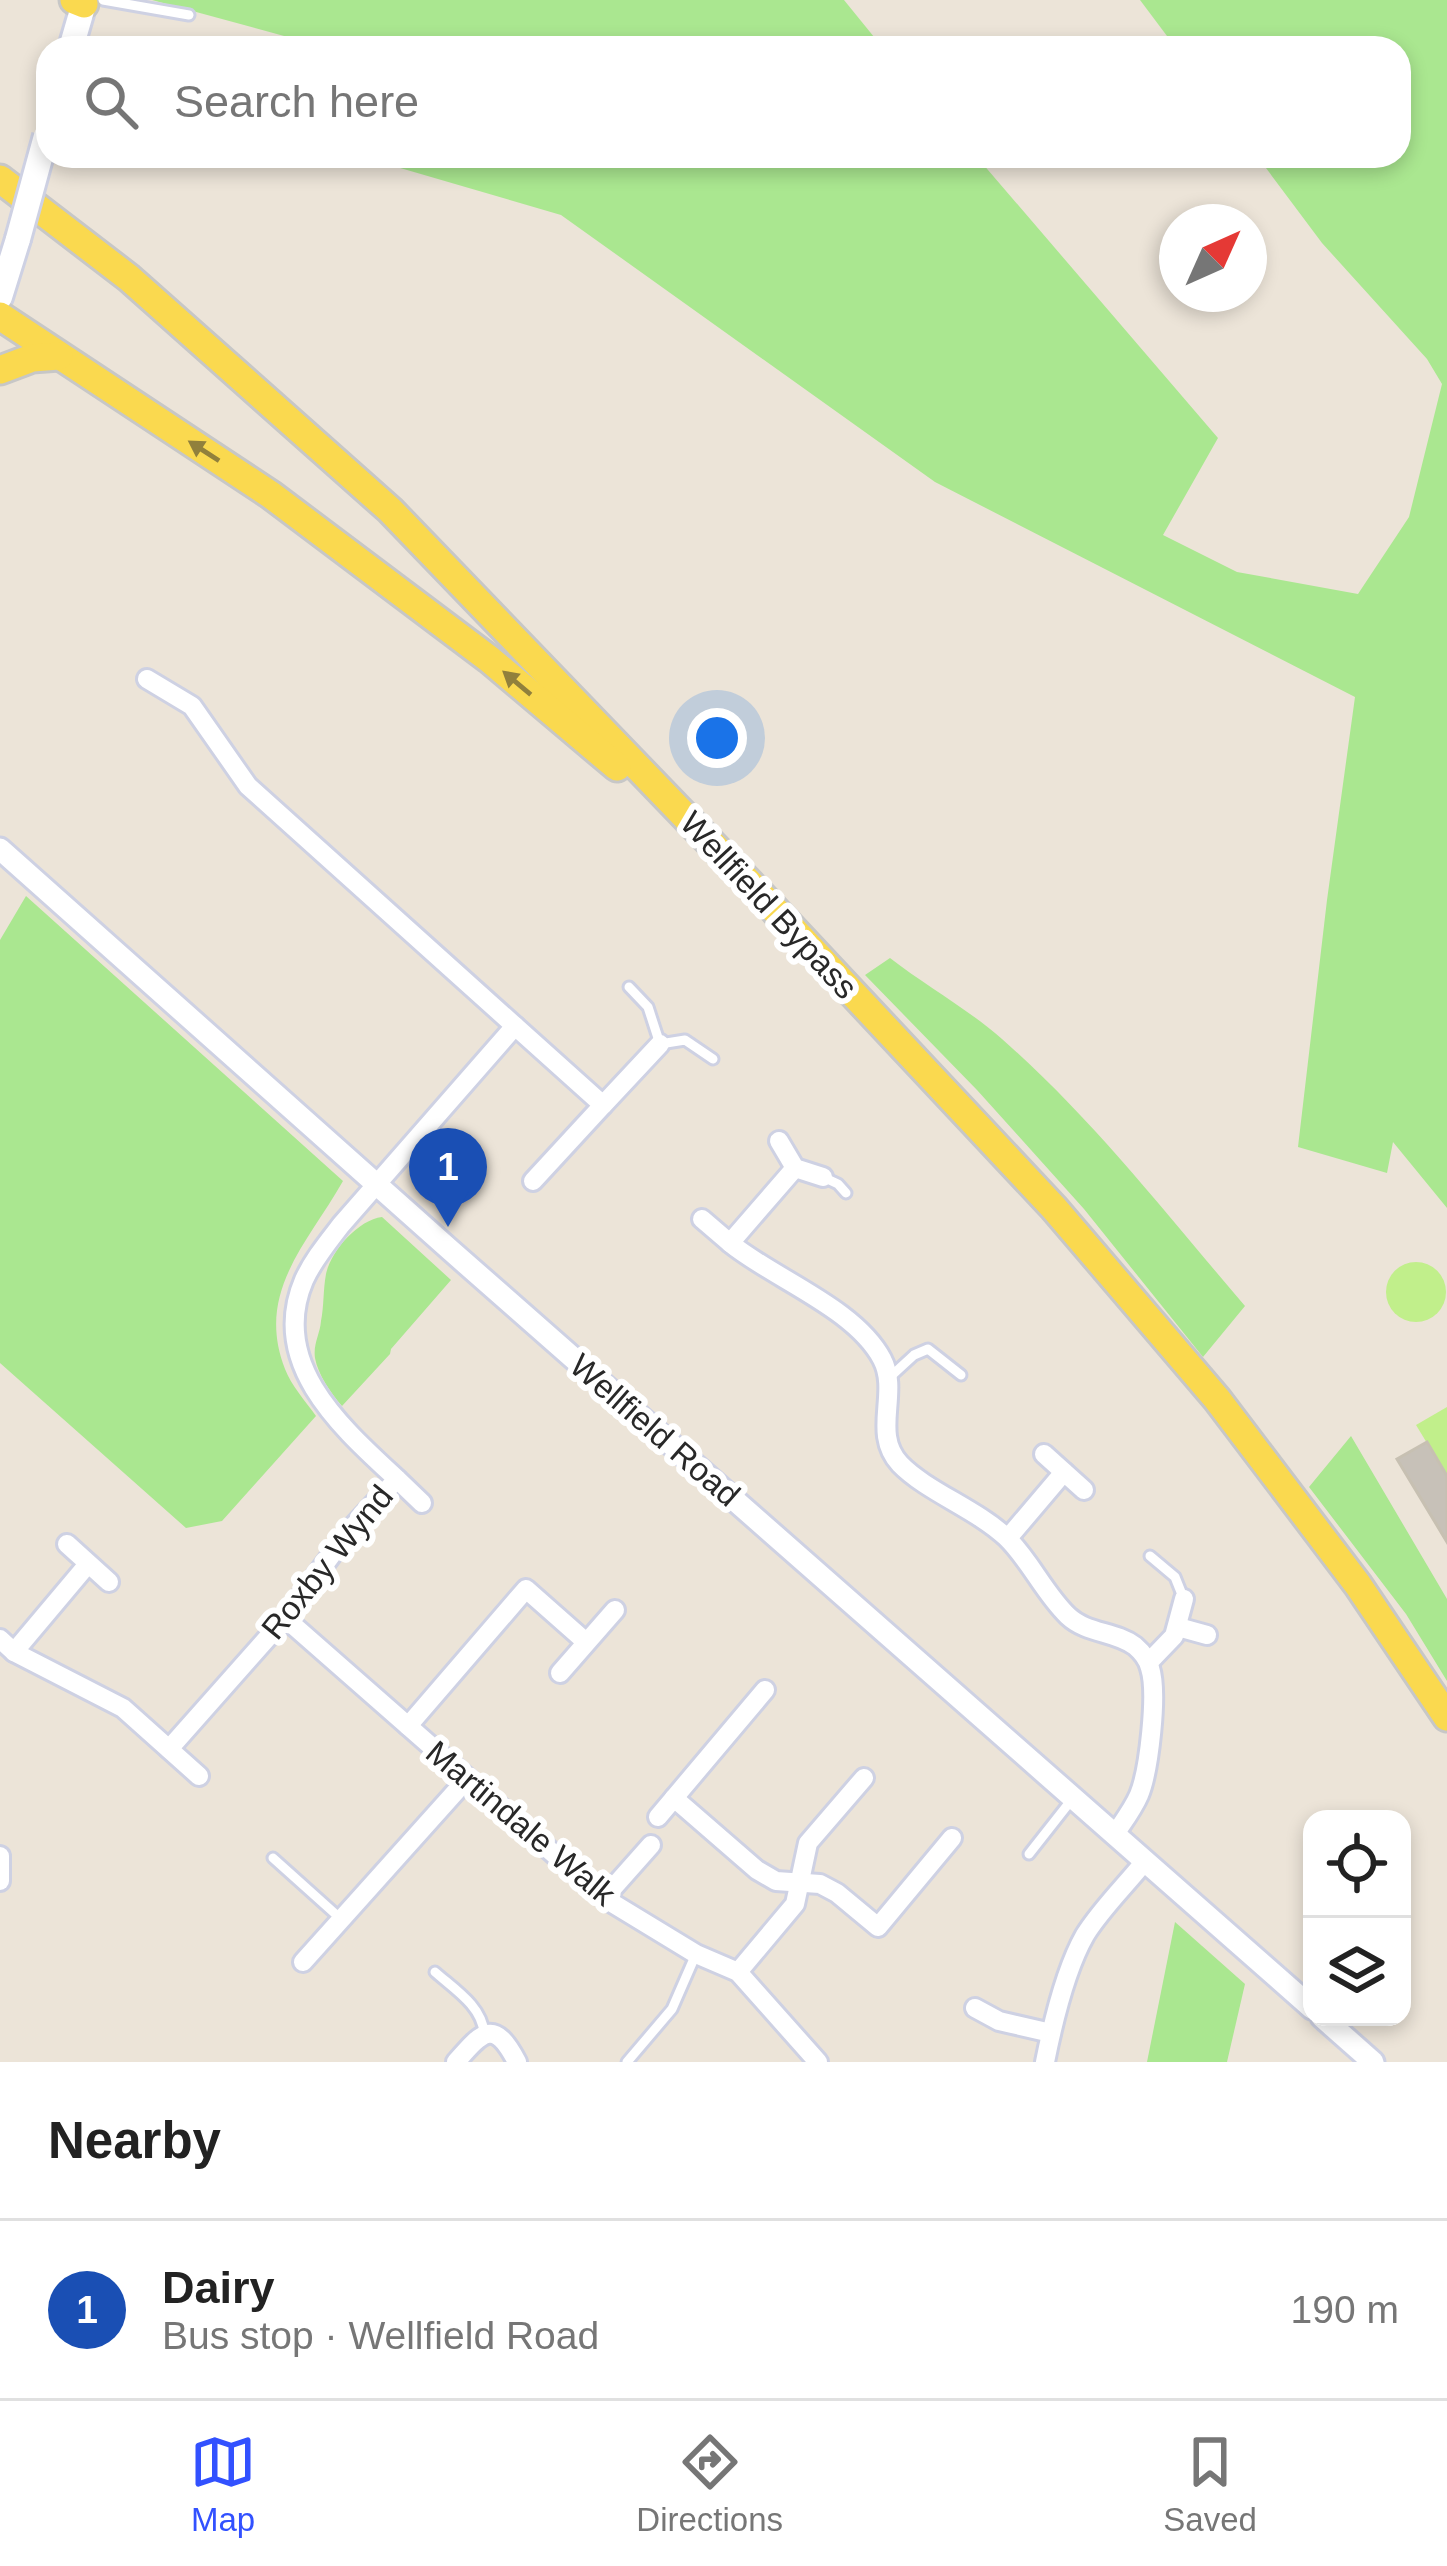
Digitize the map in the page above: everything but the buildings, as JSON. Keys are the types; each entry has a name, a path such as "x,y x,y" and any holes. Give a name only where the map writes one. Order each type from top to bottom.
{"main road":[{"path":"75,36 86,1"},
{"path":"0,297 37,168"},
{"name":"Wellfield Bypass","path":"0,179 129,278 391,510 734,867 1054,1208 1217,1399 1358,1586 1447,1717"},
{"path":"0,316 272,495 471,646 734,867"},
{"path":"0,370 32,358 59,356"}],"street":[{"path":"147,679 192,706 248,786 603,1105"},
{"name":"Wellfield Road","path":"0,849 1303,2000"},
{"name":"Roxby Wynd","path":"169,1749 285,1618 350,1530 397,1479 346,1432 317,1397 305,1372 294,1328 303,1283 320,1252 515,1026"},
{"path":"533,1181 660,1044"},
{"path":"779,1141 795,1168 823,1177"},
{"path":"730,1243 795,1168"},
{"path":"702,1219 752,1261 845,1319 881,1356 889,1378 886,1435 899,1463 1008,1538 1066,1614 1088,1628 1122,1638 1149,1662 1154,1695 1145,1771 1141,1791 1115,1834"},
{"path":"1044,1454 1084,1490"},
{"path":"1008,1538 1064,1472"},
{"path":"397,1479 422,1503"},
{"path":"67,1544 110,1582"},
{"path":"88,1564 7,1645 123,1708 199,1776"},
{"path":"408,1726 526,1589 586,1642"},
{"path":"1149,1662 1178,1627 1184,1599"},
{"path":"560,1673 615,1610"},
{"name":"Martindale Walk","path":"285,1618 604,1898 696,1954 738,1972 818,2062"},
{"path":"1178,1627 1207,1635"},
{"path":"658,1817 765,1690"},
{"path":"738,1972 794,1904 808,1843 864,1778"},
{"path":"303,1962 467,1779"},
{"path":"674,1798 757,1870 776,1881 820,1884 878,1927 952,1838"},
{"path":"604,1898 651,1845"},
{"path":"0,1856 1,1880"},
{"path":"1045,2062 1075,1956 1087,1932 1145,1862"},
{"path":"975,2008 999,2020 1051,2033"},
{"path":"1332,2026 1373,2062"},
{"path":"456,2062 484,2033 503,2038 517,2062"}],"lane":[{"path":"86,1 189,16"},
{"path":"629,987 648,1007 660,1044 685,1040 713,1059"},
{"path":"823,1177 845,1193"},
{"path":"889,1378 928,1349 961,1375"},
{"path":"1150,1556 1175,1577 1184,1599"},
{"path":"1029,1854 1073,1798"},
{"path":"273,1858 341,1919"},
{"path":"627,2062 672,2009 696,1954"},
{"path":"435,1972 476,2009 484,2033"}],"green space":[{"path":"152,0 844,0 873,36 284,36"},
{"path":"1140,0 1447,0 1447,1208 1393,1142 1387,1173 1298,1147 1355,697 935,482 561,215 400,168 986,168 1218,438 1163,535 1237,572 1358,594 1409,517 1442,384 1427,359 1322,243 1266,168 1411,168 1411,36 1167,36"},
{"path":"26,896 343,1181 290,1269 276,1316 285,1369 316,1416 222,1521 186,1528 0,1363 0,940"},
{"path":"890,958 989,1028 1035,1070 1128,1168 1245,1306 1203,1357 1084,1209 865,975"},
{"path":"382,1217 451,1280 342,1406 315,1358 326,1274 347,1238"},
{"path":"1416,1262 1437,1271 1446,1292 1437,1313 1416,1322 1395,1313 1386,1292 1395,1271"},
{"path":"1447,1407 1447,1476 1416,1425"},
{"path":"1351,1436 1447,1599 1447,1681 1406,1614 1309,1487"},
{"path":"1175,1922 1245,1984 1227,2062 1147,2062"}],"place":[{"name":"Dairy","path":"448,1227"}]}
